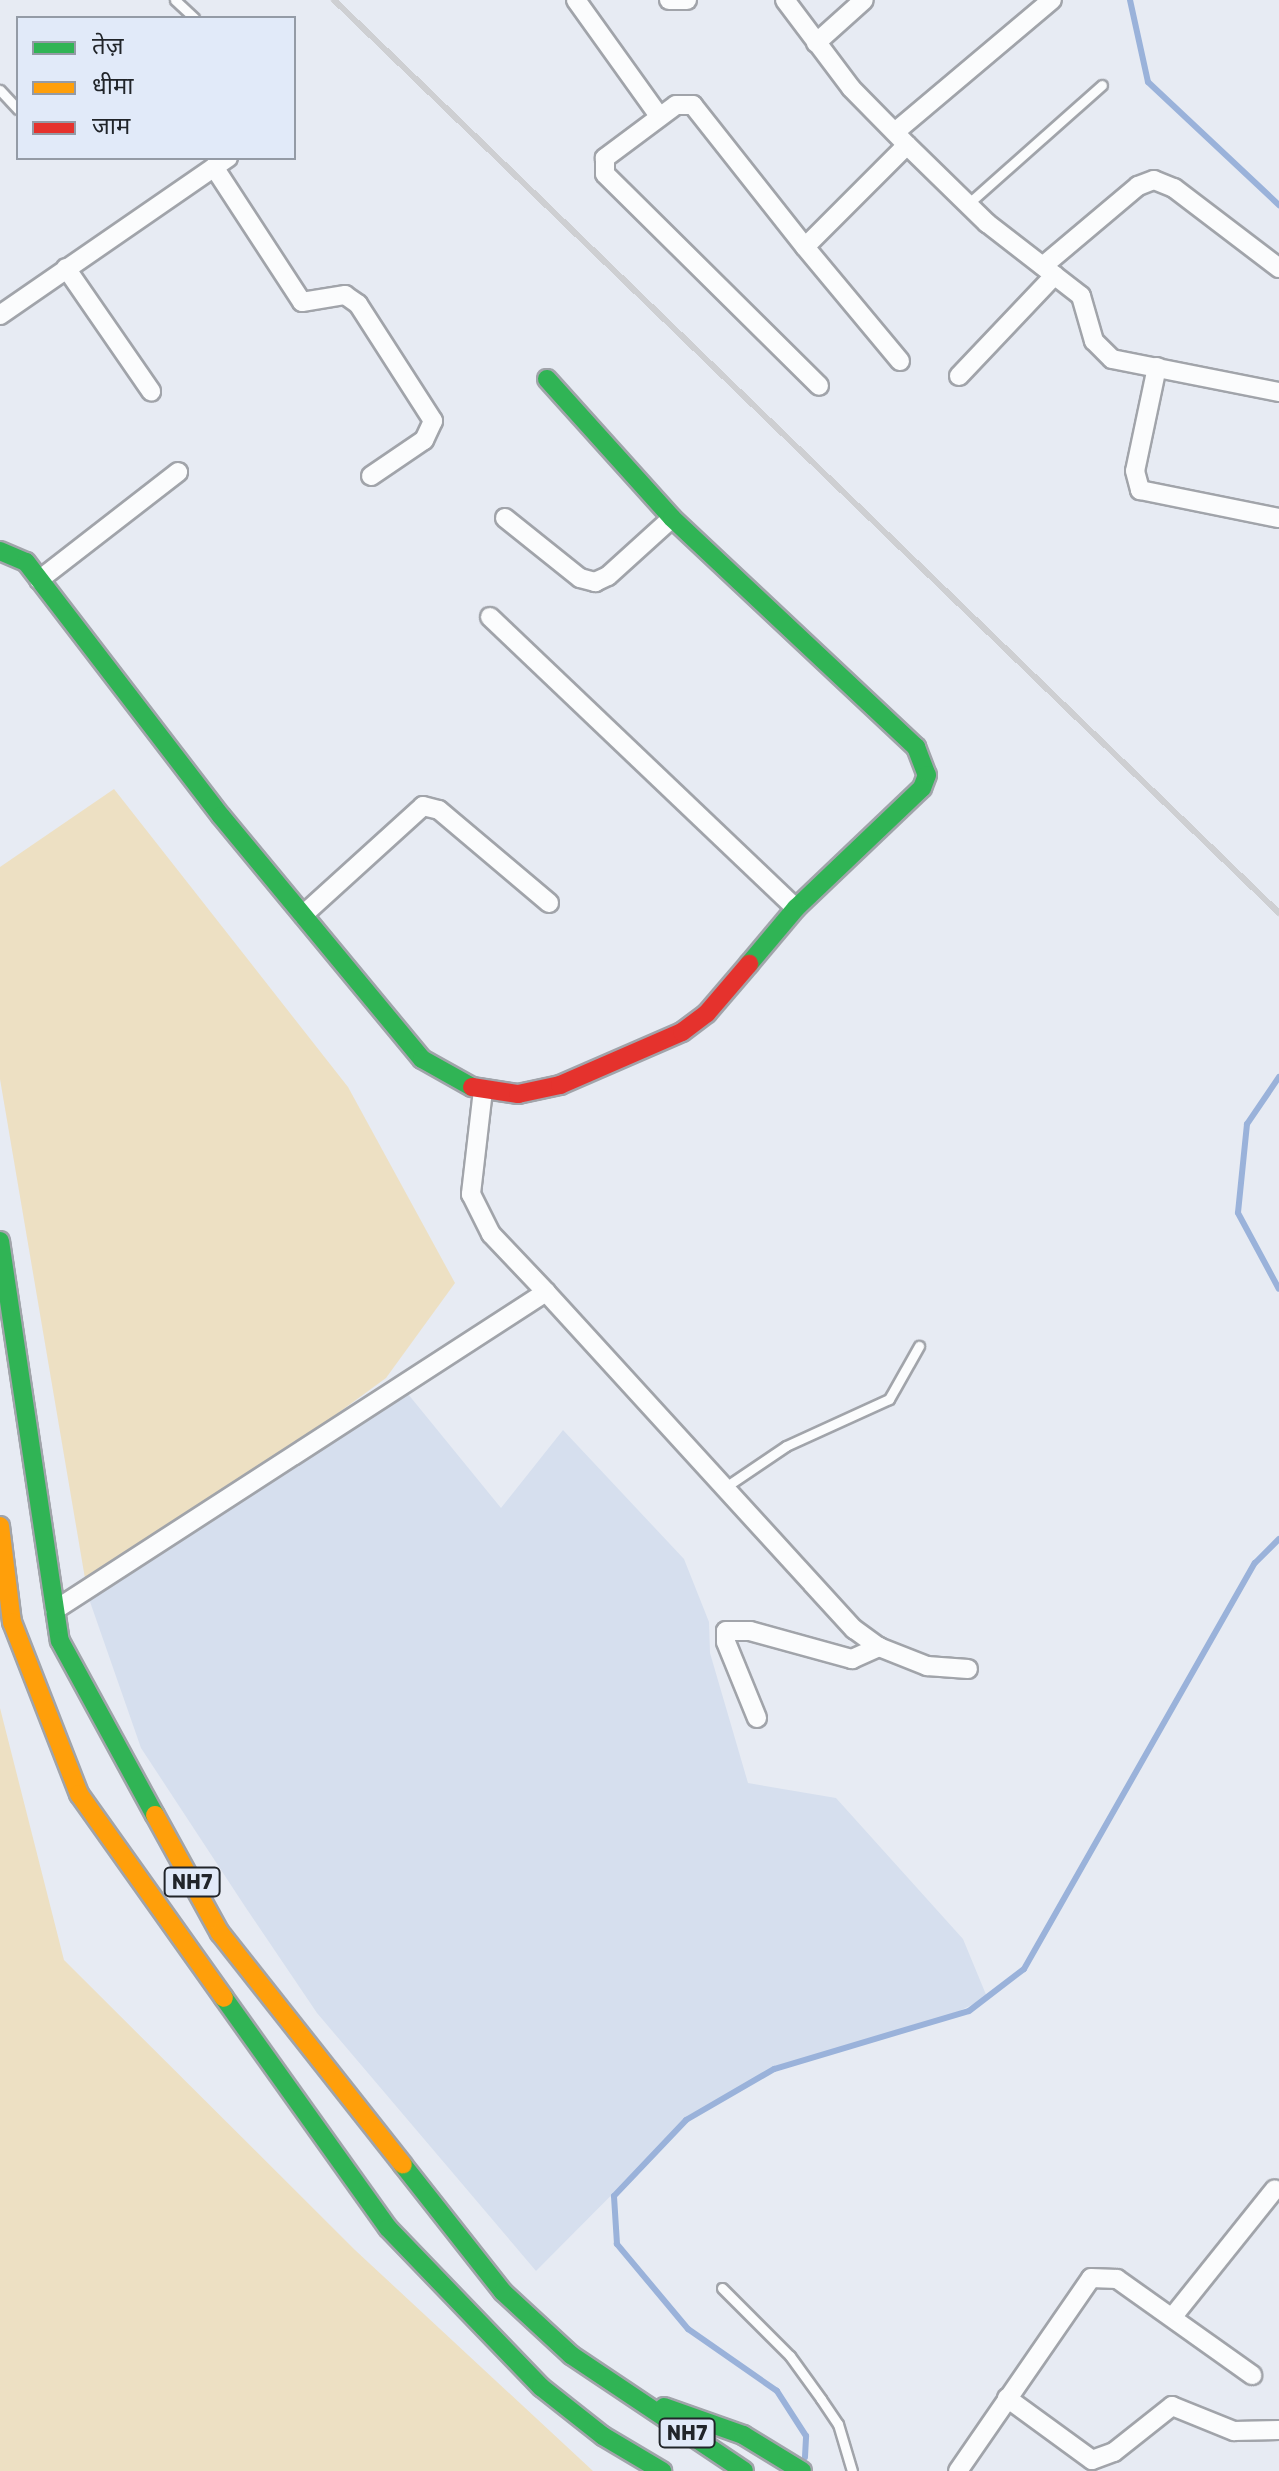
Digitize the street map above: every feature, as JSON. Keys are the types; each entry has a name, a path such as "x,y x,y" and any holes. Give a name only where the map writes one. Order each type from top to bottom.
{"main road":[{"path":"0,551 26,562 303,915 422,1059 459,1083 483,1090 518,1094 560,1085 682,1032 733,987 796,908 922,788 924,758 672,518 547,379"},
{"name":"NH7","path":"0,1241 60,1641 220,1933 503,2292 571,2355 744,2471"},
{"name":"NH7","path":"0,1526 12,1622 79,1794 388,2228 489,2339 603,2436 662,2471"},
{"path":"631,2395 743,2435 802,2471"},
{"path":"603,2436 640,2471"}],"street":[{"path":"669,0 687,0"},
{"path":"785,0 816,43 901,138 968,204 1084,301 1099,348 1112,359 1279,392"},
{"path":"816,43 864,0"},
{"path":"805,247 901,138 1052,0"},
{"path":"586,3 659,116"},
{"path":"819,386 605,174 605,158 659,116 685,103 701,111 805,247 900,361"},
{"path":"0,315 221,163 298,298 310,305 345,295 358,304 433,421 424,440 371,476"},
{"path":"959,376 1049,270 1138,186 1160,180 1279,268"},
{"path":"66,268 151,391"},
{"path":"1157,367 1135,471 1140,490 1279,518"},
{"path":"39,580 178,472"},
{"path":"505,518 580,578 595,582 608,576 672,518"},
{"path":"490,617 796,908"},
{"path":"303,915 423,806 439,810 549,903"},
{"path":"483,1090 471,1194 491,1234 727,1486 854,1629 879,1647 927,1666 968,1669"},
{"path":"55,1610 546,1292"},
{"path":"757,1718 726,1631 750,1631 852,1659 879,1647"},
{"path":"1174,2315 1275,2189"},
{"path":"958,2471 1091,2278 1117,2279 1174,2315 1252,2375"},
{"path":"1007,2398 1092,2460 1114,2452 1159,2412 1172,2406 1234,2431 1279,2430"}],"lane":[{"path":"175,0 192,16"},
{"path":"968,204 1102,85"},
{"path":"0,90 16,107"},
{"path":"727,1486 786,1446 889,1399 919,1346"},
{"path":"722,2288 790,2356 838,2424 852,2471"}],"shaded area":[{"path":"114,789 348,1087 455,1283 386,1378 88,1596 0,1079 0,867"},
{"path":"408,1394 501,1508 563,1430 684,1559 709,1622 710,1653 748,1783 836,1798 963,1939 987,1997 936,2023 774,2069 686,2120 536,2271 317,2013 246,1908 141,1748 88,1596"},
{"path":"0,1708 64,1960 355,2250 593,2471 0,2471"}],"waterway":[{"path":"1130,0 1148,82 1279,205"},
{"path":"1279,1077 1247,1124 1238,1213 1279,1289"},
{"path":"805,2457 806,2436 777,2391 688,2329 617,2244 614,2196 686,2120 774,2069 969,2011 1024,1969 1255,1563 1279,1539"}],"railway":[{"path":"334,0 1279,913"}],"traffic: fast":[{"path":"547,379 672,518 916,747 927,775 922,788 796,908 749,964"},
{"path":"0,551 26,562 221,816 422,1059 472,1087"},
{"path":"0,1241 60,1641 155,1815"},
{"path":"224,1998 388,2228 541,2387 603,2436 662,2471"},
{"path":"403,2165 503,2292 571,2355 744,2471"},
{"path":"664,2407 743,2435 802,2471"}],"traffic: slow":[{"path":"0,1526 12,1622 79,1794 224,1998"},
{"path":"155,1815 220,1933 403,2165"}],"traffic: jam":[{"path":"472,1087 518,1094 560,1085 682,1032 707,1013 749,964"}]}
